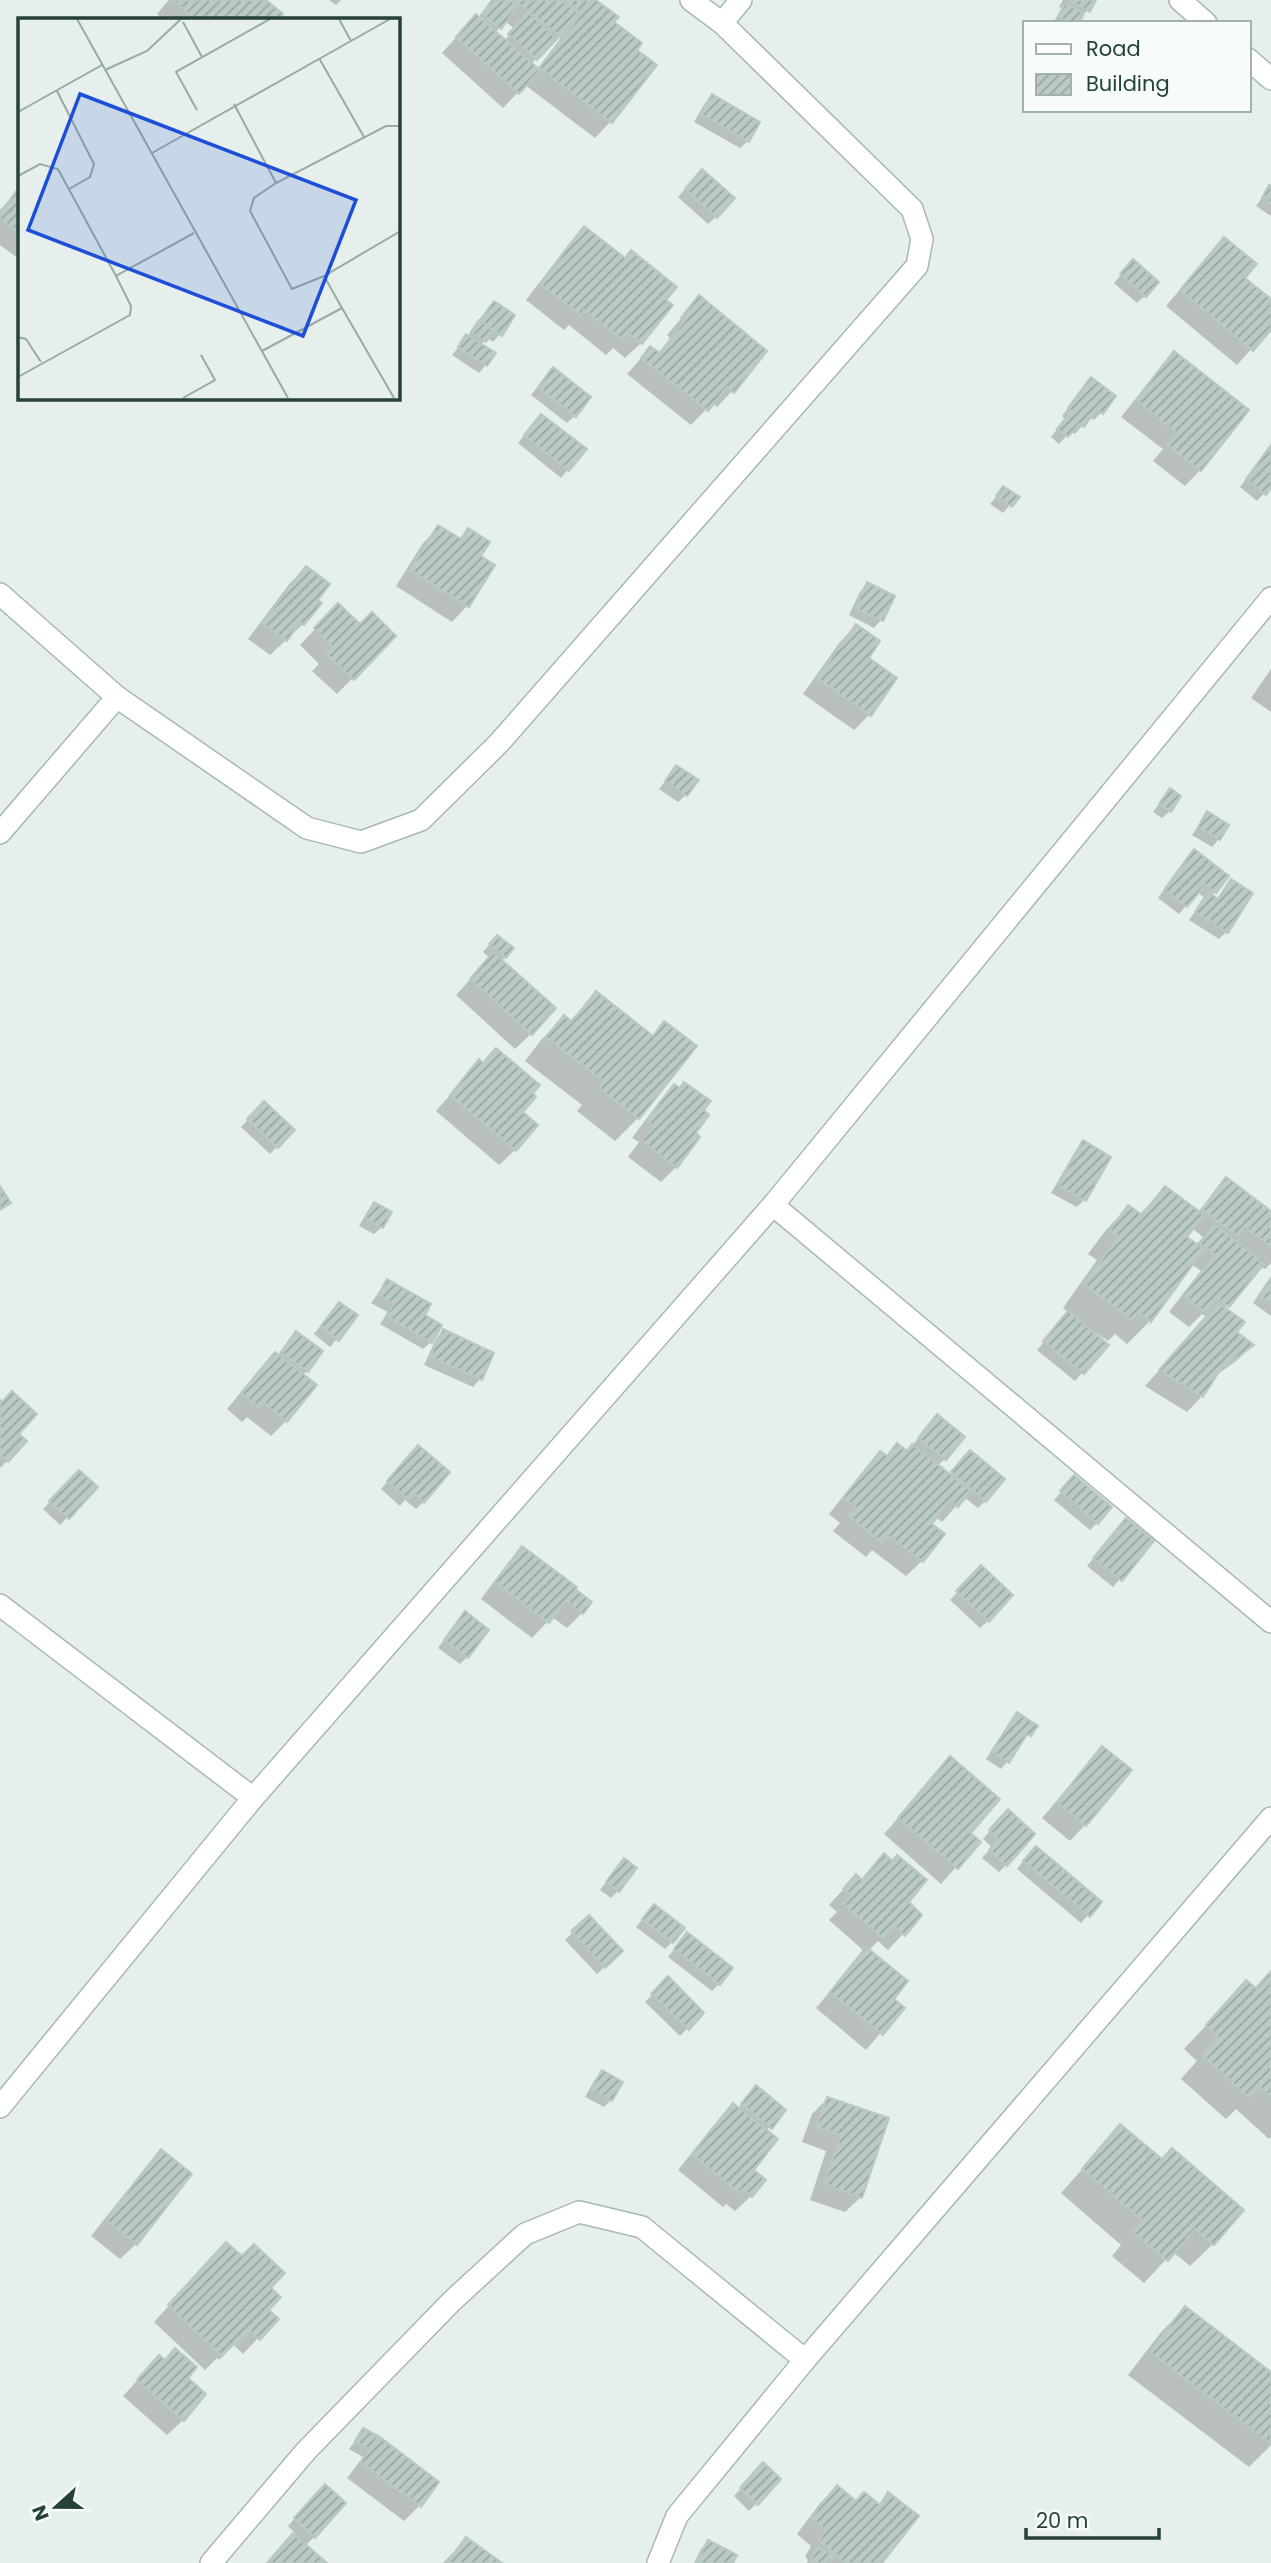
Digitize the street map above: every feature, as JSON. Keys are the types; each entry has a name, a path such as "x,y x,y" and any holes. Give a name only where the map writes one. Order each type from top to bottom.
{"street":[{"path":"0,594 117,697 307,828 361,842 421,820 499,743 917,266 922,239 912,209 722,23 691,0"},
{"path":"722,23 741,0"},
{"path":"1180,0 1204,21"},
{"path":"1250,61 1271,79"},
{"path":"0,2107 253,1798 773,1205 1271,598"},
{"path":"0,833 117,697"},
{"path":"773,1205 1271,1622"},
{"path":"0,1605 253,1798"},
{"path":"658,2563 677,2516 805,2360 1271,1818"},
{"path":"211,2563 306,2451 452,2301 525,2234 579,2212 642,2227 805,2360"}],"building":[{"path":"173,0 266,0 283,14 280,18 195,18"},
{"path":"492,0 510,0 518,6 501,29 482,14"},
{"path":"514,0 561,0 579,14 561,37"},
{"path":"565,0 589,0 581,13"},
{"path":"592,0 596,0 619,17 614,22 642,43 637,50 657,65 612,123 539,68"},
{"path":"1067,0 1096,0 1090,12"},
{"path":"1065,3 1084,13 1081,21 1066,21 1058,17"},
{"path":"528,12 557,39 537,60 508,34"},
{"path":"476,14 540,70 519,94 456,37"},
{"path":"712,94 760,122 749,142 701,114"},
{"path":"702,169 735,198 717,218 685,189"},
{"path":"1269,185 1271,186 1271,204 1262,198"},
{"path":"18,188 18,232 0,219 0,214"},
{"path":"584,226 625,258 631,250 677,287 666,300 673,305 642,344 628,333 623,340 584,310 581,315 540,284"},
{"path":"1224,237 1257,264 1245,278 1271,299 1271,330 1253,351 1180,290"},
{"path":"1133,259 1159,282 1146,297 1120,274"},
{"path":"699,295 767,351 734,393 727,387 708,411 641,358 650,346 660,353 684,321 681,318"},
{"path":"494,301 515,315 502,336 480,320"},
{"path":"479,320 494,331 486,342 471,332"},
{"path":"466,334 496,353 487,366 458,347"},
{"path":"1174,351 1249,410 1201,471 1168,445 1177,433 1136,400"},
{"path":"553,367 591,397 576,417 538,387"},
{"path":"1091,377 1116,396 1103,414 1097,409 1084,427 1079,424 1068,437 1057,429 1071,411 1068,408"},
{"path":"541,414 587,449 569,471 524,435"},
{"path":"1271,445 1271,488 1266,495 1246,479"},
{"path":"1003,486 1020,497 1012,507 996,496"},
{"path":"438,525 461,539 468,528 490,542 481,556 495,565 469,607 410,570"},
{"path":"306,566 330,584 318,600 322,603 304,625 300,622 287,641 262,623"},
{"path":"867,582 895,596 883,621 855,608"},
{"path":"338,603 360,624 372,612 396,636 354,680 326,654 333,647 314,628"},
{"path":"856,624 880,641 869,658 897,678 871,716 817,678"},
{"path":"676,765 699,780 687,796 665,781"},
{"path":"1170,788 1181,796 1171,812 1159,804"},
{"path":"1207,811 1229,825 1220,840 1198,827"},
{"path":"1194,849 1229,876 1216,893 1205,885 1187,907 1164,890"},
{"path":"1231,879 1253,893 1228,933 1195,912 1208,892 1218,899"},
{"path":"497,935 514,948 506,958 489,944"},
{"path":"493,952 556,1008 532,1035 470,979"},
{"path":"596,991 653,1036 664,1021 697,1046 639,1119 599,1088 603,1081 546,1037 564,1015 572,1022"},
{"path":"496,1048 540,1085 533,1093 536,1097 523,1112 538,1125 516,1151 450,1095 479,1059 483,1063"},
{"path":"684,1082 711,1101 704,1110 709,1115 696,1133 700,1137 677,1168 642,1141 653,1126 646,1121 674,1084 680,1088"},
{"path":"264,1101 295,1130 278,1148 247,1119"},
{"path":"1083,1140 1111,1157 1086,1201 1058,1185"},
{"path":"1226,1177 1271,1211 1271,1247 1245,1227 1238,1237 1202,1209"},
{"path":"0,1186 11,1203 0,1210"},
{"path":"1165,1186 1204,1215 1187,1237 1204,1249 1151,1322 1138,1312 1132,1320 1084,1284 1118,1237 1110,1230 1128,1205 1142,1215"},
{"path":"374,1202 392,1212 383,1228 365,1218"},
{"path":"1214,1224 1264,1264 1229,1307 1217,1298 1206,1313 1183,1295 1215,1255 1200,1243"},
{"path":"1271,1278 1271,1304 1259,1295"},
{"path":"387,1279 431,1304 425,1315 442,1325 432,1343 386,1316 394,1304 378,1295"},
{"path":"339,1302 358,1315 339,1341 321,1326"},
{"path":"1218,1303 1245,1322 1237,1332 1254,1345 1220,1370 1203,1397 1159,1370"},
{"path":"1068,1311 1109,1345 1084,1374 1043,1341"},
{"path":"443,1329 494,1353 482,1380 430,1357"},
{"path":"296,1331 323,1351 308,1372 281,1352"},
{"path":"275,1352 317,1385 287,1422 264,1403 259,1408 241,1393"},
{"path":"12,1391 37,1414 19,1434 27,1441 8,1462 0,1455 0,1400 2,1402"},
{"path":"937,1414 965,1437 946,1460 918,1438"},
{"path":"897,1443 907,1451 912,1444 971,1491 958,1507 950,1501 932,1524 945,1534 923,1562 888,1536 882,1543 848,1515 855,1507 843,1498 880,1451 887,1456"},
{"path":"418,1445 450,1472 424,1503 414,1493 408,1500 387,1481"},
{"path":"970,1450 1005,1479 986,1502 951,1472"},
{"path":"79,1470 98,1487 69,1519 49,1501"},
{"path":"1074,1475 1112,1507 1098,1524 1060,1491"},
{"path":"1126,1518 1154,1541 1122,1581 1093,1558"},
{"path":"522,1546 577,1587 575,1589 592,1602 583,1614 566,1601 549,1623 495,1582"},
{"path":"981,1565 1013,1595 989,1622 956,1591"},
{"path":"465,1611 489,1630 468,1658 444,1640"},
{"path":"1017,1712 1038,1726 1031,1736 1027,1734 1009,1763 992,1751"},
{"path":"1102,1746 1132,1770 1086,1826 1057,1802"},
{"path":"950,1756 1000,1799 971,1833 981,1842 958,1869 898,1818"},
{"path":"1008,1809 1035,1834 1007,1866 989,1850 998,1839 989,1830"},
{"path":"1036,1846 1102,1902 1090,1917 1023,1861"},
{"path":"884,1853 892,1861 897,1855 927,1880 909,1902 922,1915 905,1936 894,1926 883,1938 843,1904 851,1895 843,1889 856,1874 862,1880"},
{"path":"624,1858 637,1868 619,1892 606,1882"},
{"path":"654,1904 685,1928 673,1943 642,1919"},
{"path":"589,1915 623,1951 605,1968 571,1931"},
{"path":"687,1932 733,1968 720,1985 674,1949"},
{"path":"866,1947 908,1981 894,1999 905,2008 883,2035 830,1992"},
{"path":"1271,1971 1271,2097 1259,2086 1249,2098 1202,2055 1218,2037 1206,2025 1246,1980 1256,1988"},
{"path":"668,1976 704,2013 689,2030 651,1994"},
{"path":"602,2070 623,2082 612,2101 591,2089"},
{"path":"756,2085 786,2110 772,2129 741,2104"},
{"path":"827,2097 889,2118 862,2198 824,2184 841,2135 816,2127"},
{"path":"733,2103 778,2139 754,2170 766,2180 752,2197 742,2189 739,2193 692,2154"},
{"path":"1120,2124 1162,2159 1172,2148 1244,2210 1214,2245 1195,2229 1168,2261 1133,2232 1143,2221 1082,2169"},
{"path":"161,2149 192,2174 137,2245 106,2220"},
{"path":"226,2242 242,2256 254,2244 285,2273 271,2288 281,2297 269,2310 279,2319 260,2340 250,2331 236,2346 233,2343 222,2356 168,2305"},
{"path":"1185,2306 1271,2372 1271,2444 1150,2352"},
{"path":"175,2348 197,2367 188,2378 206,2394 184,2421 137,2380 159,2355 165,2360"},
{"path":"363,2428 378,2436 370,2450 355,2441"},
{"path":"380,2437 439,2482 421,2507 361,2462"},
{"path":"763,2462 781,2479 758,2505 740,2488"},
{"path":"325,2484 346,2503 315,2538 294,2518"},
{"path":"837,2485 856,2501 864,2492 880,2505 888,2492 919,2516 882,2563 845,2563 819,2540 826,2530 811,2518"},
{"path":"293,2533 327,2563 267,2563"},
{"path":"466,2537 502,2563 447,2563"},
{"path":"708,2540 737,2555 733,2563 696,2563"},
{"path":"816,2548 833,2554 830,2563 810,2563"}]}
